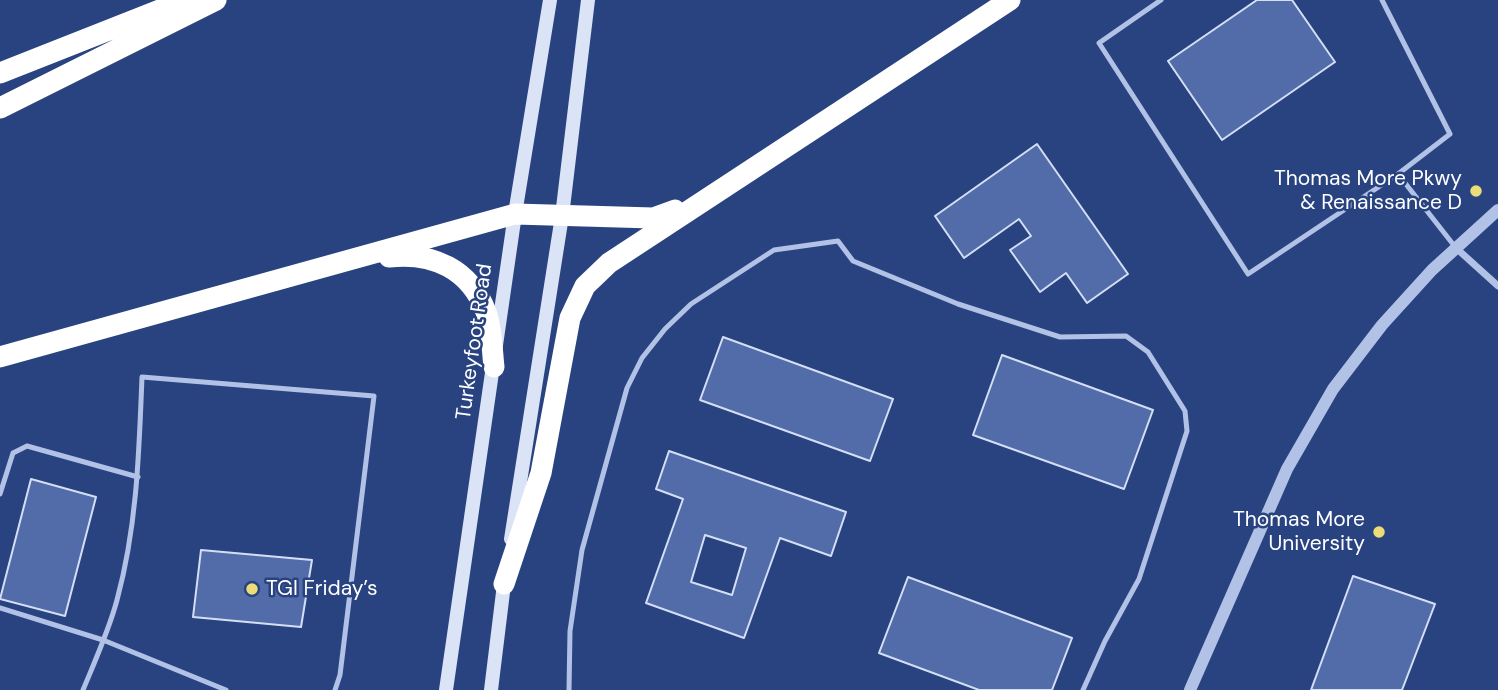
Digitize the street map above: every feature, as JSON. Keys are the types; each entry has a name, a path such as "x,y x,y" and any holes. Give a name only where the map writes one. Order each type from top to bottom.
{"highway":[{"path":"0,73 185,0"},
{"path":"0,108 216,0"},
{"path":"504,584 541,473 570,318 585,286 609,263 1010,0"},
{"path":"0,357 515,214 653,218 707,199"},
{"path":"349,261 403,255 433,260 455,268 474,291 487,313 494,367"}],"main road":[{"name":"Turkeyfoot Road","path":"446,690 515,214 550,0"},
{"path":"491,690 504,584 562,216 588,0"}],"street":[{"path":"1190,690 1287,469 1333,389 1382,325 1456,248 1498,210"},
{"path":"1456,248 1498,286"}],"lane":[{"path":"1161,0 1100,43 1248,274 1398,174 1450,134 1382,0"},
{"path":"1398,174 1456,248"},
{"path":"569,690 570,631 582,550 627,388 642,358 665,328 691,304 774,250 838,241 853,261 971,308 1060,337 1126,336 1148,352 1185,411 1187,431 1139,579 1105,641 1083,690"},
{"path":"83,690 117,603 127,559 138,477 142,377 374,396 340,676 335,690"},
{"path":"0,494 13,453 27,446 138,477"},
{"path":"0,608 103,640 226,690"}],"building":[{"path":"1257,0 1292,0 1335,62 1222,140 1168,61"},
{"path":"1037,144 1128,274 1087,303 1066,273 1040,292 1010,250 1031,236 1019,219 964,258 935,216"},
{"path":"723,337 893,399 870,461 700,400"},
{"path":"1002,355 1153,410 1124,489 973,435"},
{"path":"669,451 846,512 831,556 780,538 744,638 646,603 683,499 656,489","holes":["705,535 746,548 732,595 691,582"]},
{"path":"31,479 96,497 65,616 0,599"},
{"name":"TGI Friday’s","path":"201,550 312,560 301,627 193,617"},
{"path":"1353,576 1435,604 1402,690 1311,690"},
{"path":"908,577 1072,638 1052,690 979,690 879,653"}],"place":[{"name":"Thomas More Pkwy & Renaissance D","path":"1476,191"},
{"name":"Thomas More University","path":"1379,532"},
{"name":"TGI Friday’s","path":"252,589"}]}
